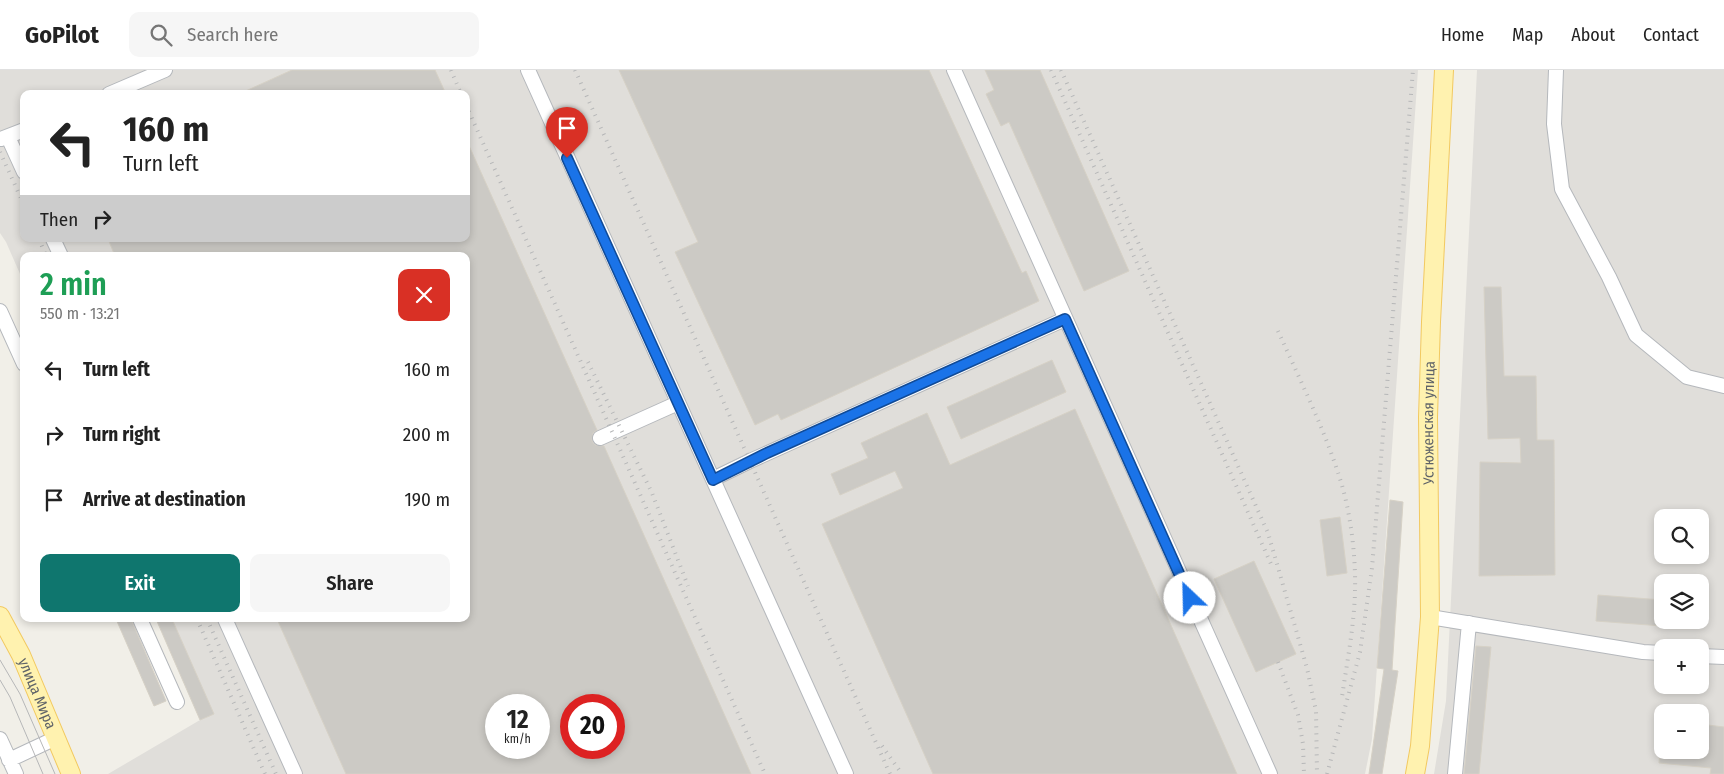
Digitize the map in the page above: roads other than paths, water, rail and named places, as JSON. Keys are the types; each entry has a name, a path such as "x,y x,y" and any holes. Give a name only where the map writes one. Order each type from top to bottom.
{"main road":[{"name":"Устюженская улица","path":"1415,774 1420,746 1430,617 1428,417 1430,322 1444,70"},
{"name":"улица Мира","path":"0,616 21,655 71,774"}],"lane":[{"path":"118,90 165,70"},
{"path":"528,70 846,774"},
{"path":"954,70 1270,774"},
{"path":"1556,70 1554,124 1562,189 1609,277 1636,335 1687,377 1724,386"},
{"path":"20,132 4,138 20,165"},
{"path":"0,311 20,355"},
{"path":"713,480 758,457 1065,319"},
{"path":"600,438 678,403"},
{"path":"1430,617 1654,653"},
{"path":"141,622 177,702"},
{"path":"226,622 295,774"},
{"path":"1455,774 1469,623"},
{"path":"1709,656 1724,657"},
{"path":"9,760 56,738"},
{"path":"0,739 16,774"}],"tram line":[{"path":"0,660 20,694 55,774"},
{"path":"0,680 10,697 43,774"}],"railway":[{"path":"451,70 459,90"},
{"path":"575,70 890,774"},
{"path":"1051,70 1271,564"},
{"path":"1061,70 1268,533 1307,668 1316,711 1317,774"},
{"path":"1327,774 1360,652 1372,568 1413,70"},
{"path":"470,114 765,774"},
{"path":"0,152 20,196"},
{"path":"40,242 44,252"},
{"path":"1278,331 1328,443 1345,495 1350,522 1354,551 1355,592 1352,631 1342,697"},
{"path":"588,362 652,493 688,586"},
{"path":"198,622 265,774"},
{"path":"208,622 276,774"},
{"path":"1278,662 1298,715 1303,744 1304,774"},
{"path":"882,746 902,774"}]}
